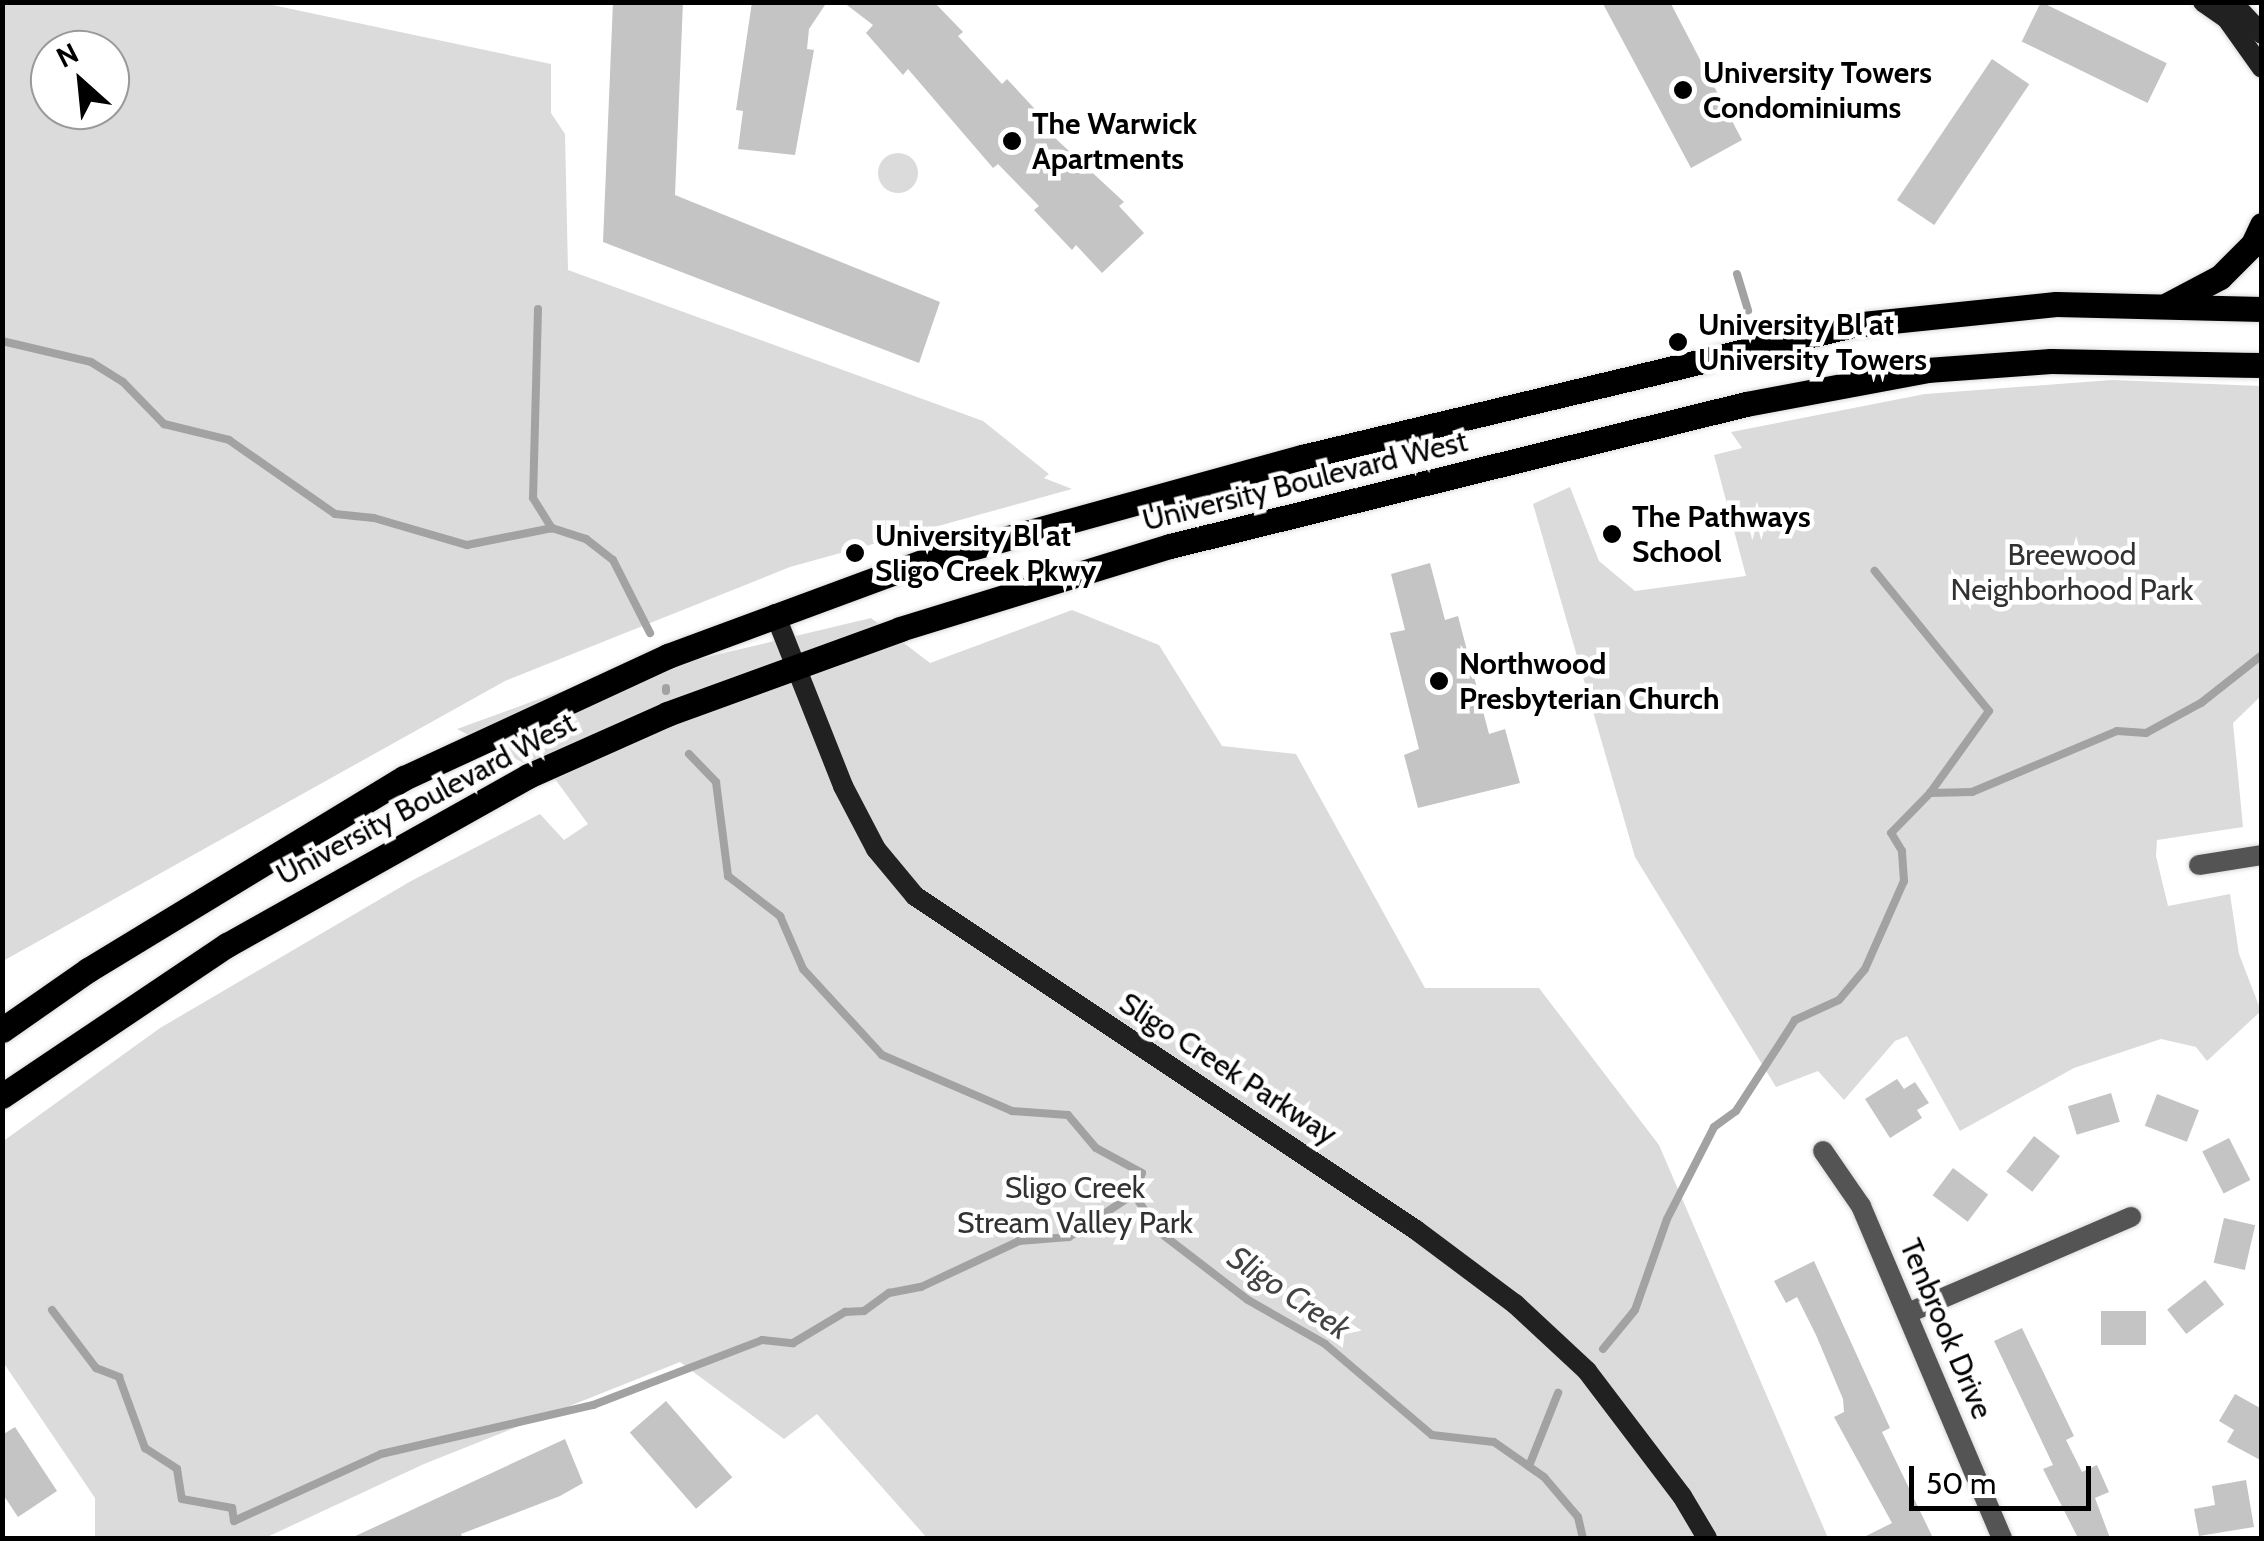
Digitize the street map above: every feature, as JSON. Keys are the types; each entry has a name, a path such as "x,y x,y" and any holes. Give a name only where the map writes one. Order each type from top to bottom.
{"main road":[{"path":"2164,306 2220,276 2254,244 2262,224"},
{"name":"University Boulevard West","path":"2,1030 103,960 404,778 668,656 775,614 1062,519 1854,325 2056,304 2262,308"},
{"name":"University Boulevard West","path":"2,1096 106,1021 386,851 528,776 796,666 1170,546 1746,404 1927,370 2051,362 2262,365"}],"street":[{"path":"2202,2 2227,19 2262,68"},
{"path":"2232,2 2262,34"},
{"name":"Sligo Creek Parkway","path":"775,614 842,786 876,850 915,896 1416,1230 1515,1304 1587,1372 1682,1496 1707,1538"},
{"path":"2199,865 2262,855"},
{"name":"Tenbrook Drive","path":"1823,1151 1861,1206 2002,1538"},
{"path":"1908,1313 2131,1217"}],"green space":[{"path":"3,2 263,3 551,64 551,113 565,134 568,270 983,421 1049,474 1044,478 1072,489 790,567 505,681 3,961"},
{"path":"898,153 912,159 918,173 912,187 898,193 884,187 878,173 884,159"},
{"name":"Breewood Neighborhood Park","path":"2112,380 2261,386 2261,696 2233,723 2243,827 2157,840 2156,856 2168,906 2230,894 2239,954 2261,1011 2207,1061 2196,1047 2161,1039 2074,1068 1960,1131 1907,1036 1895,1041 1844,1100 1818,1071 1776,1087 1635,857 1533,504 1570,487 1599,561 1635,591 1746,576 1714,455 1742,448 1731,432 1925,394"},
{"name":"Sligo Creek Stream Valley Park","path":"1072,610 1159,645 1222,746 1296,754 1425,988 1539,988 1659,1145 1828,1538 927,1538 817,1414 784,1439 680,1362 424,1464 265,1538 95,1538 95,1498 3,1362 2,1142 160,1028 411,881 540,814 564,840 588,824 555,779 457,729 556,693 871,618 930,663"}],"building":[{"path":"613,2 683,2 675,195 940,302 919,363 603,242"},
{"path":"752,2 827,2 809,29 807,49 814,50 795,155 738,149 743,111 736,110"},
{"name":"The Warwick Apartments","path":"843,2 934,2 963,32 958,36 1002,84 1007,79 1047,122 1042,126 1124,202 1119,206 1144,233 1102,273 1076,245 1072,250 1034,210 1039,206 998,164 993,168 908,69 903,75 866,33 873,25"},
{"name":"University Towers Condominiums","path":"1602,2 1670,2 1742,140 1691,168"},
{"path":"2041,2 2167,63 2148,103 2022,42"},
{"path":"1992,59 2029,84 1934,225 1897,200"},
{"name":"Northwood Presbyterian Church","path":"1430,563 1445,620 1458,616 1489,734 1505,729 1520,783 1418,808 1404,755 1419,749 1390,633 1405,630 1391,574"},
{"path":"1897,1079 1904,1089 1915,1082 1929,1103 1917,1110 1922,1118 1890,1138 1865,1099"},
{"path":"2111,1093 2120,1122 2077,1135 2068,1106"},
{"path":"2157,1094 2199,1110 2187,1142 2145,1126"},
{"path":"2034,1136 2060,1156 2032,1192 2006,1171"},
{"path":"2229,1138 2250,1180 2224,1193 2202,1152"},
{"path":"1953,1168 1988,1194 1968,1222 1933,1195"},
{"path":"2224,1218 2255,1225 2245,1270 2214,1263"},
{"path":"1814,1261 1890,1428 1882,1432 1933,1538 1862,1538 1892,1523 1834,1417 1844,1412 1843,1399 1816,1335 1797,1297 1786,1303 1774,1281"},
{"path":"2205,1280 2224,1304 2186,1334 2167,1310"},
{"path":"2101,1311 2146,1311 2146,1345 2101,1345"},
{"path":"2022,1328 2074,1436 2066,1440 2082,1472 2097,1465 2109,1492 2095,1498 2110,1538 2078,1538 2043,1469 2053,1465 1994,1341"},
{"path":"2235,1394 2262,1409 2262,1461 2227,1442 2234,1430 2219,1421"},
{"path":"666,1401 732,1477 696,1509 630,1432"},
{"path":"15,1427 57,1491 18,1517 2,1493 2,1435"},
{"path":"565,1439 583,1483 560,1496 461,1534 463,1538 351,1538"},
{"path":"2246,1480 2254,1527 2199,1536 2194,1509 2215,1505 2212,1486"}],"waterway":[{"path":"1737,274 1748,310"},
{"path":"538,309 533,498 552,528"},
{"name":"Sligo Creek","path":"2,341 91,362 123,382 164,424 229,440 335,514 374,518 467,545 552,528 586,539 613,560 650,633"},
{"path":"1603,1349 1635,1310 1667,1219 1714,1127 1736,1111 1795,1020 1839,1000 1865,969 1904,881 1902,851 1891,833 1930,793 1989,711 1875,571"},
{"path":"1930,793 1972,792 2117,731 2146,733 2201,703 2262,655"},
{"name":"Sligo Creek","path":"689,754 716,782 728,876 780,916 803,969 882,1055 1012,1111 1068,1115 1096,1148 1142,1173 1134,1194 1158,1231 1248,1300 1325,1344 1432,1435 1494,1442 1544,1477 1578,1517 1583,1538"},
{"path":"52,1310 96,1368 119,1377 145,1448 177,1469 182,1499 232,1508 234,1521 381,1454 593,1405 762,1340 793,1343 845,1312 864,1311 889,1293 921,1287 1019,1241 1069,1237 1134,1194"},
{"path":"1529,1466 1558,1393"}],"place":[{"name":"University Towers Condominiums","path":"1683,90"},
{"name":"The Warwick Apartments","path":"1012,141"},
{"name":"University Bl at University Towers","path":"1678,342"},
{"name":"The Pathways School","path":"1612,534"},
{"name":"University Bl at Sligo Creek Pkwy","path":"855,553"},
{"name":"Northwood Presbyterian Church","path":"1439,681"}]}
